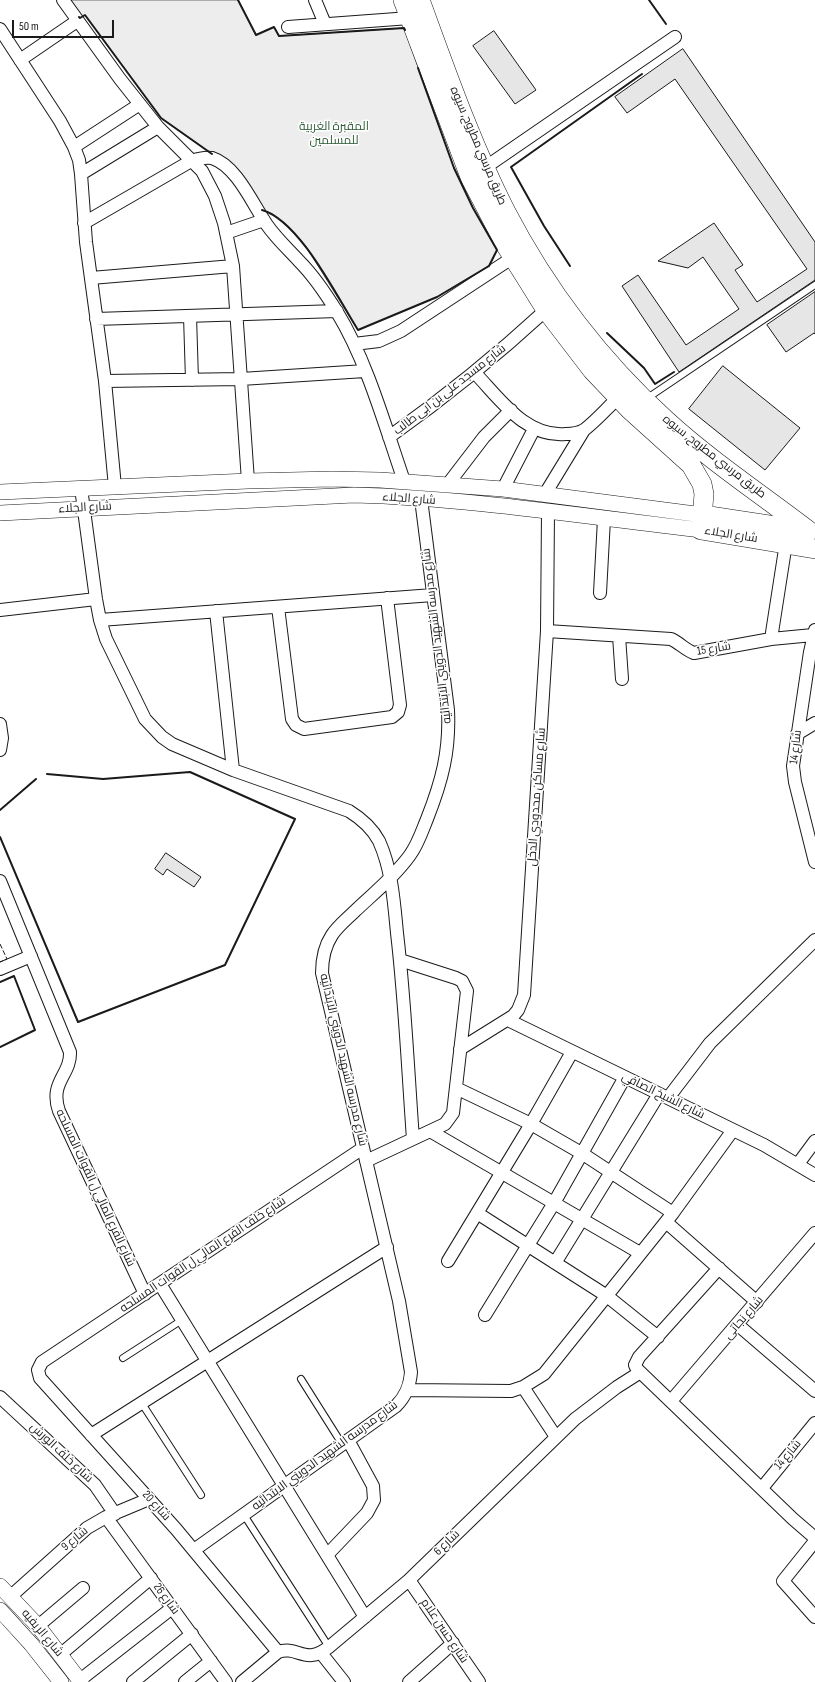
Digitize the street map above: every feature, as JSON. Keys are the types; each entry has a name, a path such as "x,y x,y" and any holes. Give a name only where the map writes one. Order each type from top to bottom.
{"main road":[{"name":"طريق مرسي مطروح, سيوه","path":"403,0 478,173 512,258 546,310 568,340 618,398 691,465 700,479 704,494 702,523"},
{"name":"طريق مرسي مطروح, سيوه","path":"420,0 478,173 513,224 554,291 582,329 612,365 645,400 692,442 812,532"},
{"name":"شارع الجلاء","path":"702,523 812,532"},
{"name":"شارع الجلاء","path":"702,523 815,549"}],"street":[{"path":"63,0 158,127 202,171 208,181 222,216 233,266 248,481"},
{"path":"315,0 325,24"},
{"path":"288,27 410,18"},
{"path":"20,60 77,20"},
{"path":"0,29 60,121 79,160 84,223 105,381 115,487"},
{"path":"478,173 675,37"},
{"path":"74,147 140,104"},
{"path":"81,174 158,127"},
{"path":"84,223 191,161 203,158 212,158 227,167 237,178 264,220 280,241 312,275 337,311 354,344 365,371 404,481"},
{"path":"226,233 264,220"},
{"path":"354,344 379,340 401,331 512,258"},
{"path":"91,278 233,266"},
{"name":"شارع مسجد على بن ابى طالب","path":"389,437 433,406 475,373 513,341 546,310"},
{"path":"96,319 337,311"},
{"path":"190,316 192,380"},
{"path":"105,381 241,379 365,371"},
{"path":"475,373 522,421 534,429 560,435 573,434 584,430"},
{"path":"545,494 584,430 618,398"},
{"path":"448,484 484,437 511,410"},
{"path":"503,489 534,429"},
{"name":"شارع الجلاء","path":"0,492 248,481 332,479 404,481 545,494 702,523"},
{"path":"81,488 100,620 106,639 138,708 153,728 172,744 233,770 341,808 360,818 371,828 378,841 391,877 400,960 412,1139"},
{"name":"شارع الجلاء","path":"0,513 331,496 376,496 421,499 604,519 702,523"},
{"name":"شارع مدرسه الشهيد الدويني الابتدائيه","path":"194,1550 396,1406 403,1399 408,1390 411,1372 399,1301 322,973 322,960 332,935 340,925 391,877 411,854 418,843 438,792 446,760 448,710 421,499"},
{"name":"شارع مساكن محدودي الدخل","path":"460,1049 508,1020 518,1010 524,995 547,632 548,512"},
{"path":"600,593 604,519"},
{"path":"771,639 786,543"},
{"path":"100,620 433,595"},
{"path":"278,606 292,719 296,725 304,729 392,717 398,712 400,705 386,598"},
{"path":"0,610 96,599"},
{"path":"216,611 233,770"},
{"name":"شارع 15","path":"547,632 671,640 677,642 687,651 694,653 814,633"},
{"name":"شارع 14","path":"814,633 797,734 793,774 815,862"},
{"path":"619,636 622,679"},
{"path":"797,734 815,723"},
{"path":"0,724 2,738 0,750"},
{"name":"شارع الفرع المالي ل القوات المسلحه","path":"0,881 70,1052 71,1059 57,1088 56,1095 59,1111 145,1294"},
{"path":"555,1263 611,1172 663,1096 710,1042 815,940"},
{"path":"0,969 31,956"},
{"path":"366,1161 445,1124 451,1117 456,1088 467,991 466,986 456,978 400,960"},
{"name":"شارع الشيخ الصافي","path":"508,1020 733,1130 798,1164 815,1175"},
{"path":"448,1261 531,1124 572,1052"},
{"path":"485,1315 583,1154 625,1077"},
{"path":"456,1088 531,1124 611,1172 669,1217 719,1268 757,1302"},
{"path":"408,1390 511,1391 523,1387 544,1374 669,1217 733,1130"},
{"path":"430,1131 640,1253"},
{"path":"798,1164 815,1141"},
{"name":"شارع خلف الفرع المالي ل القوات المسلحه","path":"42,1362 363,1148"},
{"path":"477,1213 606,1296 658,1336"},
{"name":"شارع نجاتى","path":"671,1402 815,1233"},
{"path":"91,1435 387,1247"},
{"path":"719,1268 636,1361 635,1364 639,1373 815,1538"},
{"path":"160,1284 365,1617"},
{"path":"738,1324 815,1391"},
{"name":"شارع 20","path":"42,1362 38,1370 40,1378 194,1550 278,1652"},
{"name":"شارع 6","path":"325,1650 409,1580 556,1437 596,1402 639,1373"},
{"path":"523,1387 556,1437"},
{"name":"شارع خلف الورش","path":"0,1397 95,1485 111,1516"},
{"name":"شارع 14","path":"762,1488 815,1423"},
{"path":"327,1555 367,1513 374,1500 373,1486 345,1442"},
{"name":"شارع 9","path":"5,1591 78,1535 111,1516 149,1499"},
{"name":"شارع 26","path":"111,1516 151,1578 226,1682"},
{"path":"815,1541 783,1581 815,1617"},
{"path":"60,1654 151,1578"},
{"name":"شارع حسن علام","path":"409,1580 478,1682"},
{"path":"38,1626 83,1588"},
{"name":"شارع الريفيه","path":"5,1591 38,1626 81,1681"},
{"path":"81,1681 172,1608"},
{"name":"شارع الريفيه","path":"0,1610 31,1644 61,1682"},
{"path":"133,1682 192,1634"},
{"path":"409,1682 453,1643"},
{"path":"242,1682 278,1652 284,1651 314,1656 325,1650 343,1682"},
{"path":"185,1682 211,1661"}],"lane":[{"path":"645,400 815,284"},
{"path":"123,1358 182,1320"},
{"path":"301,1379 345,1442"},
{"path":"142,1402 201,1496"},
{"path":"244,1515 325,1650"}],"shaded area":[{"name":"المقبرة الغربية للمسلمين","path":"69,0 238,0 256,35 274,27 279,36 404,28 454,168 473,208 497,250 489,266 437,297 358,330 305,245 288,226 271,213 262,210 228,165 161,118 85,15 80,18"}],"building":[{"path":"494,31 536,90 515,104 473,46"},
{"path":"683,49 815,242 815,280 679,372 622,286 638,275 686,345 739,309 703,257 688,268 658,261 714,223 743,265 735,270 757,302 807,269 675,79 627,113 615,97"},
{"path":"815,292 815,334 814,333 786,352 767,325"},
{"path":"723,366 800,428 765,470 689,409"},
{"path":"166,853 201,877 194,887 167,869 163,875 155,869"}],"fence":[{"path":"0,944 7,959 0,962"}],"wall":[{"path":"238,0 256,35 274,27 279,36 404,28 405,30"},
{"path":"649,0 666,24"},
{"path":"79,17 80,18 85,15 161,118 212,154"},
{"path":"262,210 276,217 304,244 358,330 437,297 489,266 497,250 473,208 454,168 418,68"},
{"path":"570,266 544,226 511,167 642,74"},
{"path":"607,333 644,368 655,384 674,372"},
{"path":"0,837 78,1022 225,965 295,819 190,772 103,779 47,774"},
{"path":"0,810 36,779"},
{"path":"0,982 14,976 35,1030 0,1047"}]}
